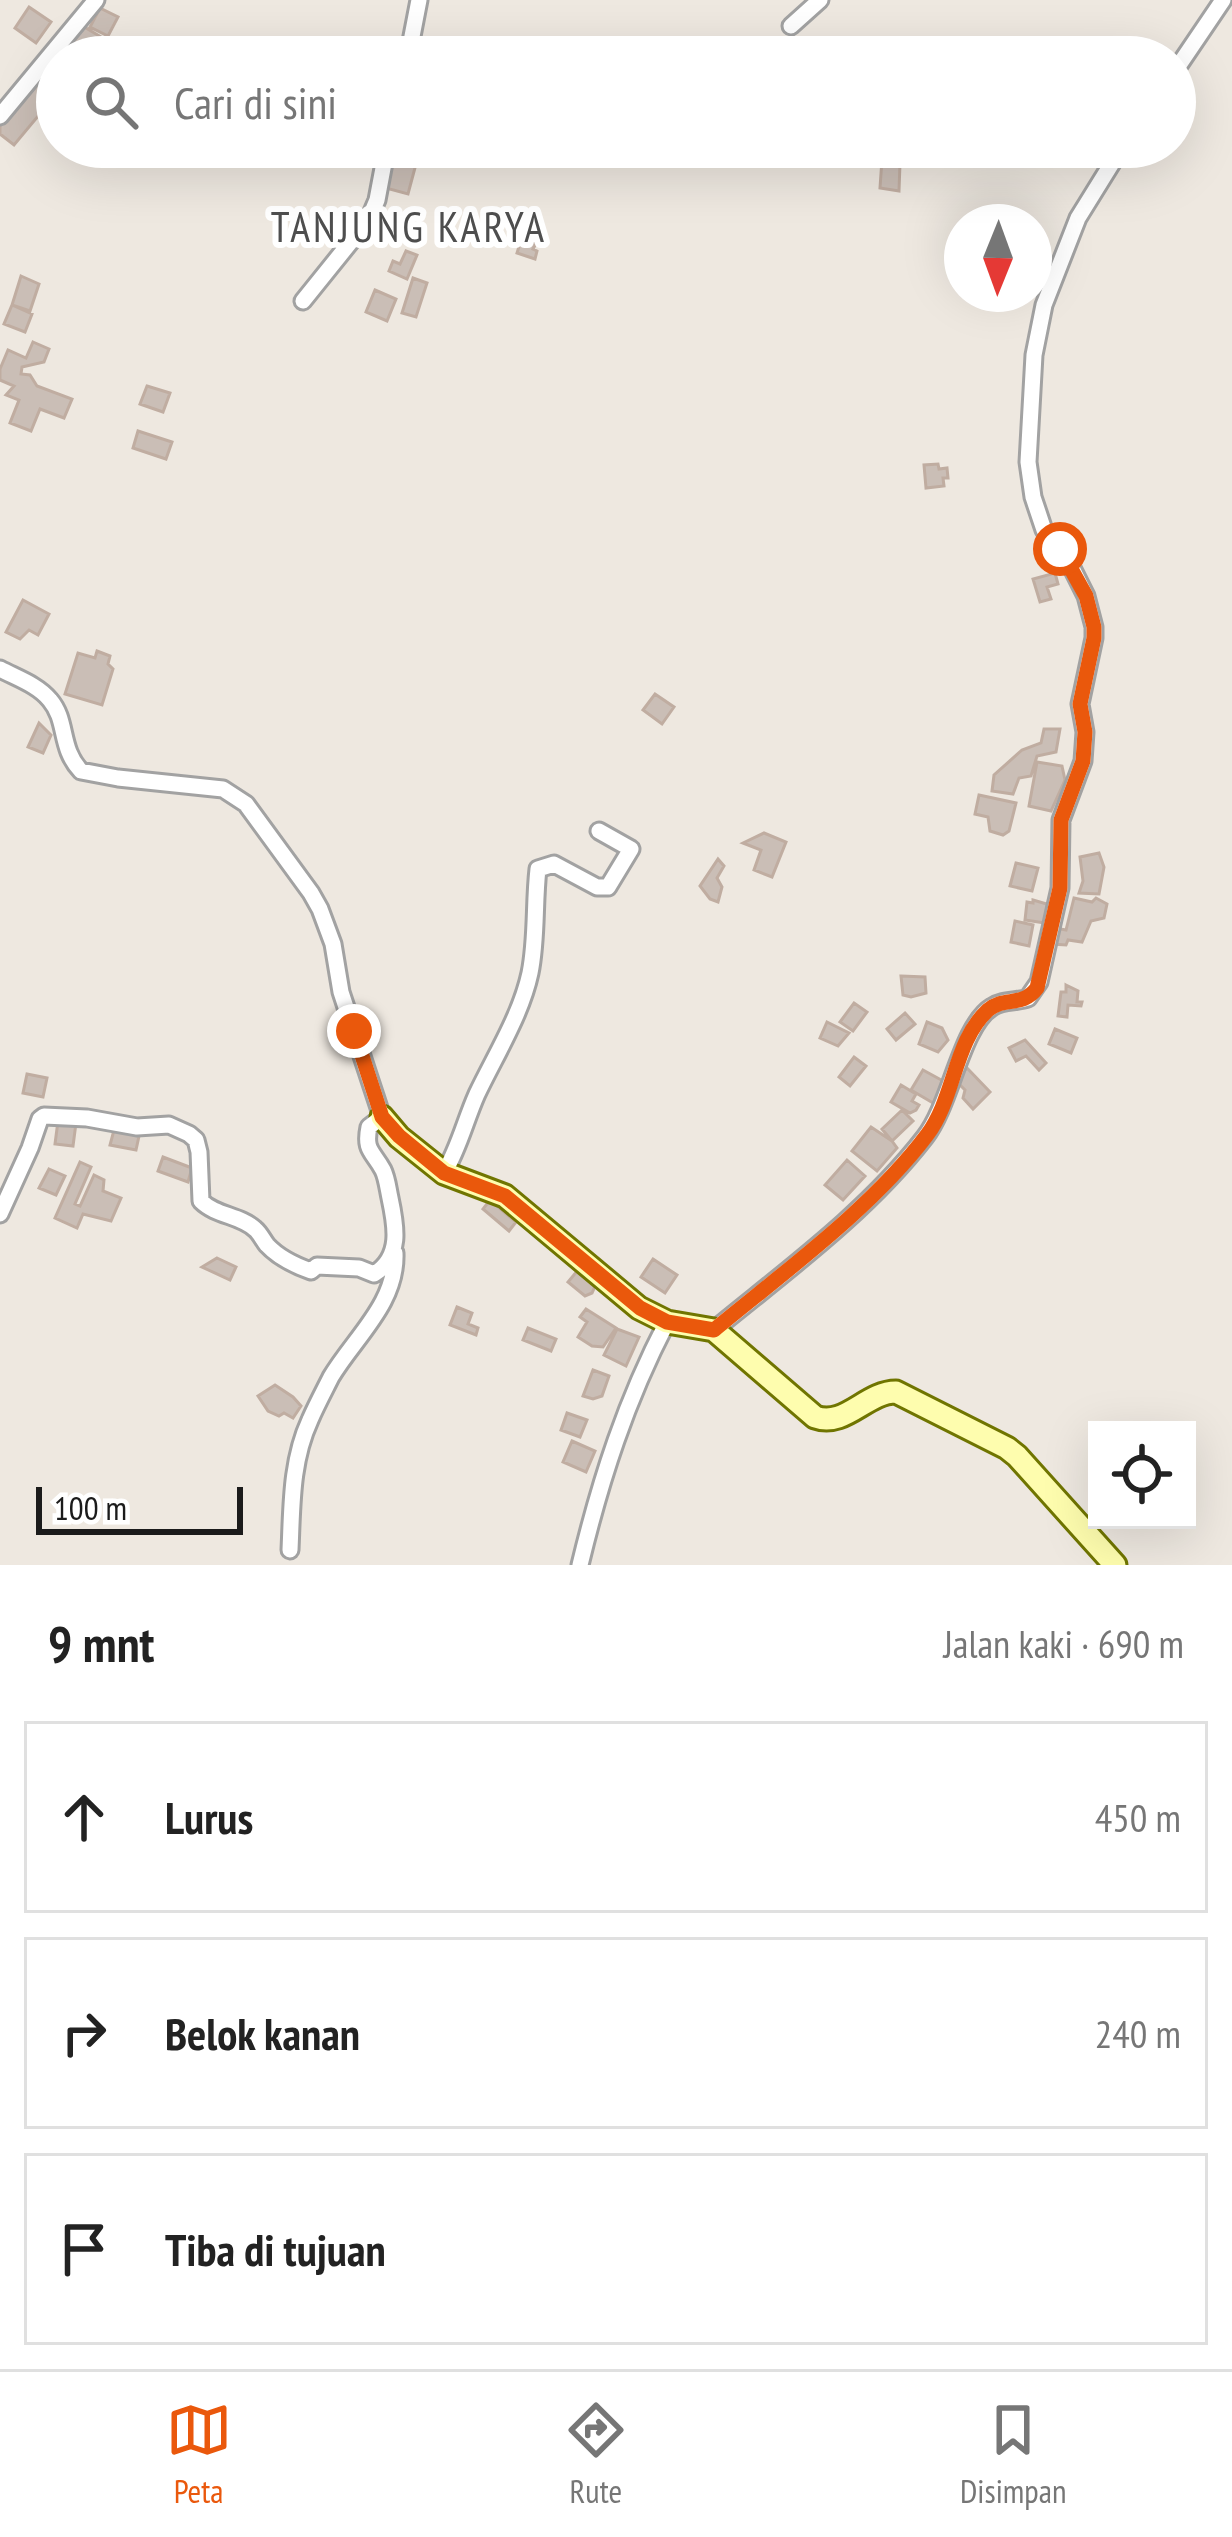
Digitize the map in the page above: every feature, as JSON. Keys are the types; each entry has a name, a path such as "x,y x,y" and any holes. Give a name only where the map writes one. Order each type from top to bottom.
{"street":[{"path":"66,36 96,0"},
{"path":"412,36 419,0"},
{"path":"790,26 820,0"},
{"path":"1196,39 1222,0"},
{"path":"0,116 36,72"},
{"path":"303,301 369,219 383,168"},
{"path":"714,1330 840,1226 909,1156 938,1119 963,1052 985,1013 999,1004 1028,998 1039,982 1060,888 1061,820 1083,761 1080,704 1094,627 1070,564 1047,536 1036,512 1028,462 1033,368 1044,305 1078,218 1109,168"},
{"path":"0,669 34,686 54,704 66,751 81,771 223,789 246,804 320,909 382,1117 444,1173 505,1196 640,1308 667,1322 714,1330 823,1421 887,1391 896,1392 1007,1448 1115,1565"},
{"path":"444,1173 527,983 538,869 554,864 602,889 608,887 632,849 599,831"},
{"path":"0,1214 44,1116 137,1127 169,1125 196,1140 201,1201 254,1228 282,1258 311,1271 317,1266 344,1266 374,1274 395,1250"},
{"path":"290,1550 296,1458 308,1422 332,1376 384,1299 394,1271 394,1221 384,1172 371,1155 367,1138 369,1127 382,1117"},
{"path":"580,1565 621,1423 667,1322"}],"building":[{"path":"29,7 51,22 36,36 36,43 15,28"},
{"path":"100,8 118,17 108,36 90,27"},
{"path":"81,25 99,36 74,36"},
{"path":"36,83 36,119 14,145 0,134 0,123"},
{"path":"387,168 415,168 408,194 382,187"},
{"path":"881,168 900,168 899,191 880,188"},
{"path":"525,227 542,233 533,249 535,259 517,253"},
{"path":"406,251 417,255 407,279 389,271 393,261 400,264"},
{"path":"21,276 39,284 30,311 12,305"},
{"path":"413,278 427,283 416,317 402,313"},
{"path":"375,290 396,299 387,321 366,312"},
{"path":"12,305 32,314 25,332 4,324"},
{"path":"33,342 49,349 44,362 22,367 21,374 30,375 37,386 72,399 64,418 40,409 31,431 10,423 19,400 6,395 14,386 0,380 0,369 8,350 26,358"},
{"path":"147,386 170,393 163,412 140,404"},
{"path":"138,431 172,442 166,459 133,448"},
{"path":"938,464 939,469 947,468 944,486 926,488 924,465"},
{"path":"1055,573 1058,584 1047,587 1051,599 1040,602 1033,579"},
{"path":"23,600 49,614 38,635 29,630 20,639 6,632"},
{"path":"97,651 110,656 108,664 113,669 102,705 65,694 78,653 95,658"},
{"path":"655,694 674,707 662,724 643,710"},
{"path":"39,723 51,735 43,753 28,747"},
{"path":"1044,729 1060,729 1056,752 1037,756 1031,776 1019,778 1013,794 992,791 994,775 1022,750 1041,743"},
{"path":"1037,762 1062,766 1065,780 1051,811 1029,806"},
{"path":"979,795 1016,803 1009,831 1003,835 990,831 988,817 975,814"},
{"path":"764,833 786,842 772,877 754,870 761,850 743,843"},
{"path":"1099,853 1104,867 1099,894 1079,893 1083,881 1080,857"},
{"path":"718,859 724,866 717,878 722,887 718,902 700,886"},
{"path":"1016,863 1038,868 1032,891 1010,886"},
{"path":"1074,898 1092,902 1096,898 1107,904 1104,918 1091,921 1082,942 1052,944 1055,928 1066,930"},
{"path":"1027,902 1047,904 1045,923 1025,920"},
{"path":"1015,921 1033,925 1029,946 1011,942"},
{"path":"901,976 925,977 926,993 903,995"},
{"path":"1066,985 1078,991 1081,1006 1068,1005 1067,1017 1058,1016 1061,992 1066,992"},
{"path":"854,1003 867,1012 853,1031 840,1022"},
{"path":"905,1013 915,1024 896,1040 887,1029"},
{"path":"827,1022 849,1033 838,1046 820,1038"},
{"path":"927,1022 942,1028 948,1040 938,1052 919,1044"},
{"path":"1055,1029 1077,1038 1071,1053 1049,1044"},
{"path":"1025,1040 1046,1063 1039,1070 1026,1056 1016,1061 1009,1048"},
{"path":"854,1057 866,1066 850,1086 839,1077"},
{"path":"967,1068 990,1092 973,1109 955,1080"},
{"path":"923,1070 945,1082 933,1103 911,1090"},
{"path":"27,1074 47,1078 43,1097 23,1093"},
{"path":"901,1085 916,1094 912,1101 919,1105 910,1113 891,1102"},
{"path":"902,1110 913,1121 892,1141 882,1129"},
{"path":"58,1121 76,1123 73,1146 55,1144"},
{"path":"871,1127 897,1148 877,1171 852,1151"},
{"path":"114,1130 139,1136 136,1150 110,1145"},
{"path":"163,1157 192,1168 188,1182 158,1171"},
{"path":"847,1160 865,1176 843,1200 825,1185"},
{"path":"80,1162 91,1167 75,1204 80,1206 94,1175 104,1180 103,1191 121,1198 111,1221 83,1214 77,1228 55,1218"},
{"path":"49,1169 65,1176 56,1195 39,1188"},
{"path":"490,1200 516,1222 509,1231 483,1209"},
{"path":"217,1258 236,1267 230,1280 202,1267"},
{"path":"653,1259 677,1275 665,1293 641,1277"},
{"path":"578,1270 596,1284 585,1296 568,1282"},
{"path":"457,1307 472,1313 468,1324 478,1328 476,1335 450,1325"},
{"path":"586,1309 616,1328 603,1347 578,1337 587,1322 580,1317"},
{"path":"528,1328 556,1339 551,1351 523,1340"},
{"path":"617,1329 639,1337 626,1366 604,1355"},
{"path":"593,1370 609,1376 602,1396 593,1399 583,1396"},
{"path":"275,1385 301,1406 293,1418 268,1411 258,1396"},
{"path":"567,1413 587,1420 580,1437 561,1430"},
{"path":"572,1441 595,1451 586,1472 563,1462"}],"district":[{"name":"TANJUNG KARYA","path":"409,227"}],"route":[{"path":"354,1031 382,1117 399,1136 444,1173 505,1196 640,1308 667,1322 714,1330 840,1226 909,1156 938,1119 963,1052 985,1013 999,1004 1028,998 1037,988 1060,888 1061,820 1083,761 1080,704 1094,638 1086,596 1060,549"}]}
